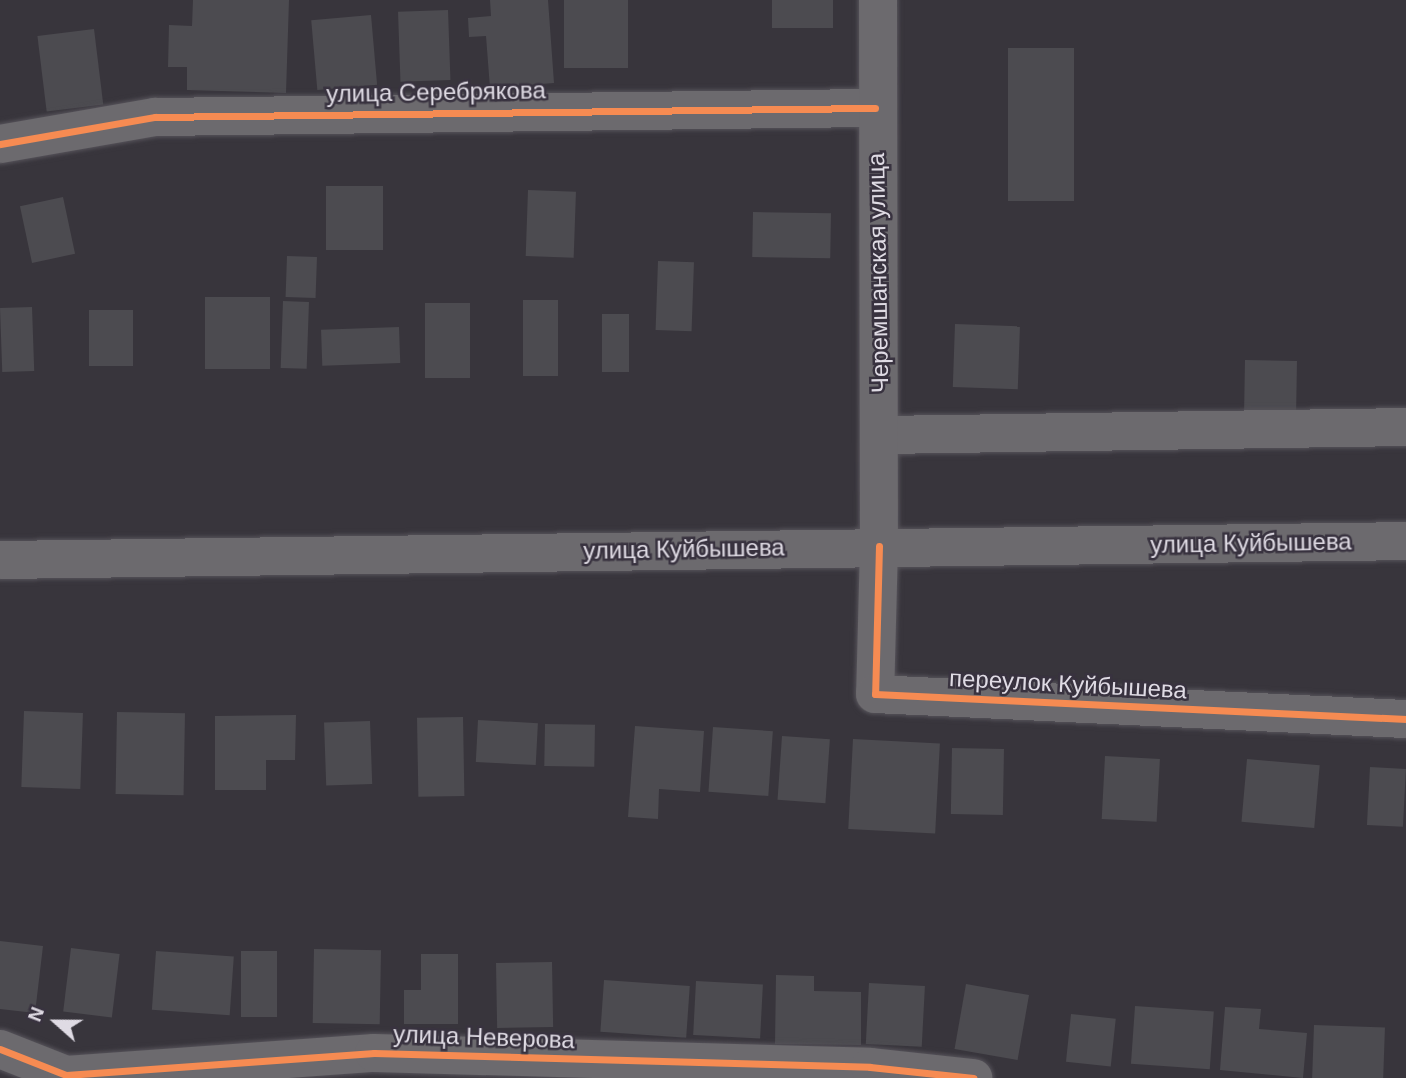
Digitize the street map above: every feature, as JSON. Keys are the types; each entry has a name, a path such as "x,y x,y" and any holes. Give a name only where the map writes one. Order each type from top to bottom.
{"street":[{"name":"Черемшанская улица","path":"878,0 875,108 882,435 879,546"},
{"name":"улица Серебрякова","path":"0,144 155,117 875,108"},
{"path":"882,435 1406,427"},
{"name":"улица Куйбышева","path":"0,560 879,546 1406,541"},
{"name":"переулок Куйбышева","path":"879,546 875,694 1406,719"},
{"name":"улица Неверова","path":"0,1049 70,1076 374,1053 870,1067 973,1078"},
{"path":"0,1072 6,1078"}],"building":[{"path":"193,0 289,0 286,93 187,90 187,67 168,67 169,25 192,26"},
{"path":"490,0 548,0 554,83 490,88 486,36 469,37 468,18 491,16"},
{"path":"564,0 628,0 628,68 564,68"},
{"path":"772,0 833,0 833,28 772,28"},
{"path":"448,10 450,80 400,82 398,12"},
{"path":"371,15 377,85 317,90 311,20"},
{"path":"94,29 103,104 47,111 37,36"},
{"path":"1008,48 1074,48 1074,201 1008,201"},
{"path":"326,186 383,186 383,250 326,250"},
{"path":"528,190 576,192 574,258 526,256"},
{"path":"63,197 75,254 32,263 20,206"},
{"path":"753,212 831,213 830,258 752,257"},
{"path":"287,256 317,257 316,298 286,297"},
{"path":"658,261 694,262 692,331 656,330"},
{"path":"205,297 270,297 270,369 205,369"},
{"path":"523,300 558,300 558,376 523,376"},
{"path":"283,301 309,302 307,369 281,368"},
{"path":"425,303 470,303 470,378 425,378"},
{"path":"32,307 34,371 2,372 0,308"},
{"path":"89,310 133,310 133,366 89,366"},
{"path":"602,314 629,314 629,372 602,372"},
{"path":"955,324 1020,326 1018,389 953,387"},
{"path":"399,327 400,363 322,366 321,330"},
{"path":"1245,360 1297,361 1296,425 1244,424"},
{"path":"24,711 83,713 80,789 21,787"},
{"path":"117,712 185,713 184,795 116,794"},
{"path":"296,715 295,760 266,760 266,790 215,790 215,716"},
{"path":"463,717 464,796 418,797 417,718"},
{"path":"478,720 538,723 536,765 476,762"},
{"path":"370,721 372,784 326,786 324,723"},
{"path":"545,724 595,725 594,767 544,766"},
{"path":"635,726 704,731 700,792 659,789 658,819 628,817"},
{"path":"713,727 773,731 768,796 708,792"},
{"path":"782,736 830,739 825,803 778,800"},
{"path":"853,739 940,744 935,833 848,829"},
{"path":"952,748 1004,749 1003,815 951,814"},
{"path":"1105,756 1160,759 1157,822 1102,819"},
{"path":"1247,759 1320,765 1314,828 1242,822"},
{"path":"1370,767 1406,769 1403,827 1367,825"},
{"path":"0,941 43,946 35,1013 0,1009"},
{"path":"71,948 120,954 112,1017 63,1012"},
{"path":"314,949 381,950 380,1024 313,1023"},
{"path":"156,951 234,956 230,1015 152,1010"},
{"path":"241,951 277,951 277,1017 241,1017"},
{"path":"421,954 458,954 458,1024 404,1024 404,990 421,990"},
{"path":"552,962 553,1027 497,1028 496,963"},
{"path":"776,975 814,976 814,991 861,992 861,1045 775,1044"},
{"path":"604,980 690,986 686,1038 600,1032"},
{"path":"696,981 763,985 760,1038 693,1035"},
{"path":"869,983 925,986 922,1047 866,1044"},
{"path":"966,984 1029,995 1018,1060 955,1049"},
{"path":"1135,1006 1214,1012 1210,1069 1131,1064"},
{"path":"1225,1007 1261,1009 1259,1029 1307,1033 1303,1078 1220,1070"},
{"path":"1071,1014 1116,1019 1111,1066 1066,1062"},
{"path":"1314,1025 1385,1027 1383,1078 1312,1078"}],"cycle path":[{"path":"0,144 155,117 875,108"},
{"path":"879,546 875,694 1406,719"},
{"path":"0,1049 66,1075 374,1053 870,1067 973,1078"}]}
